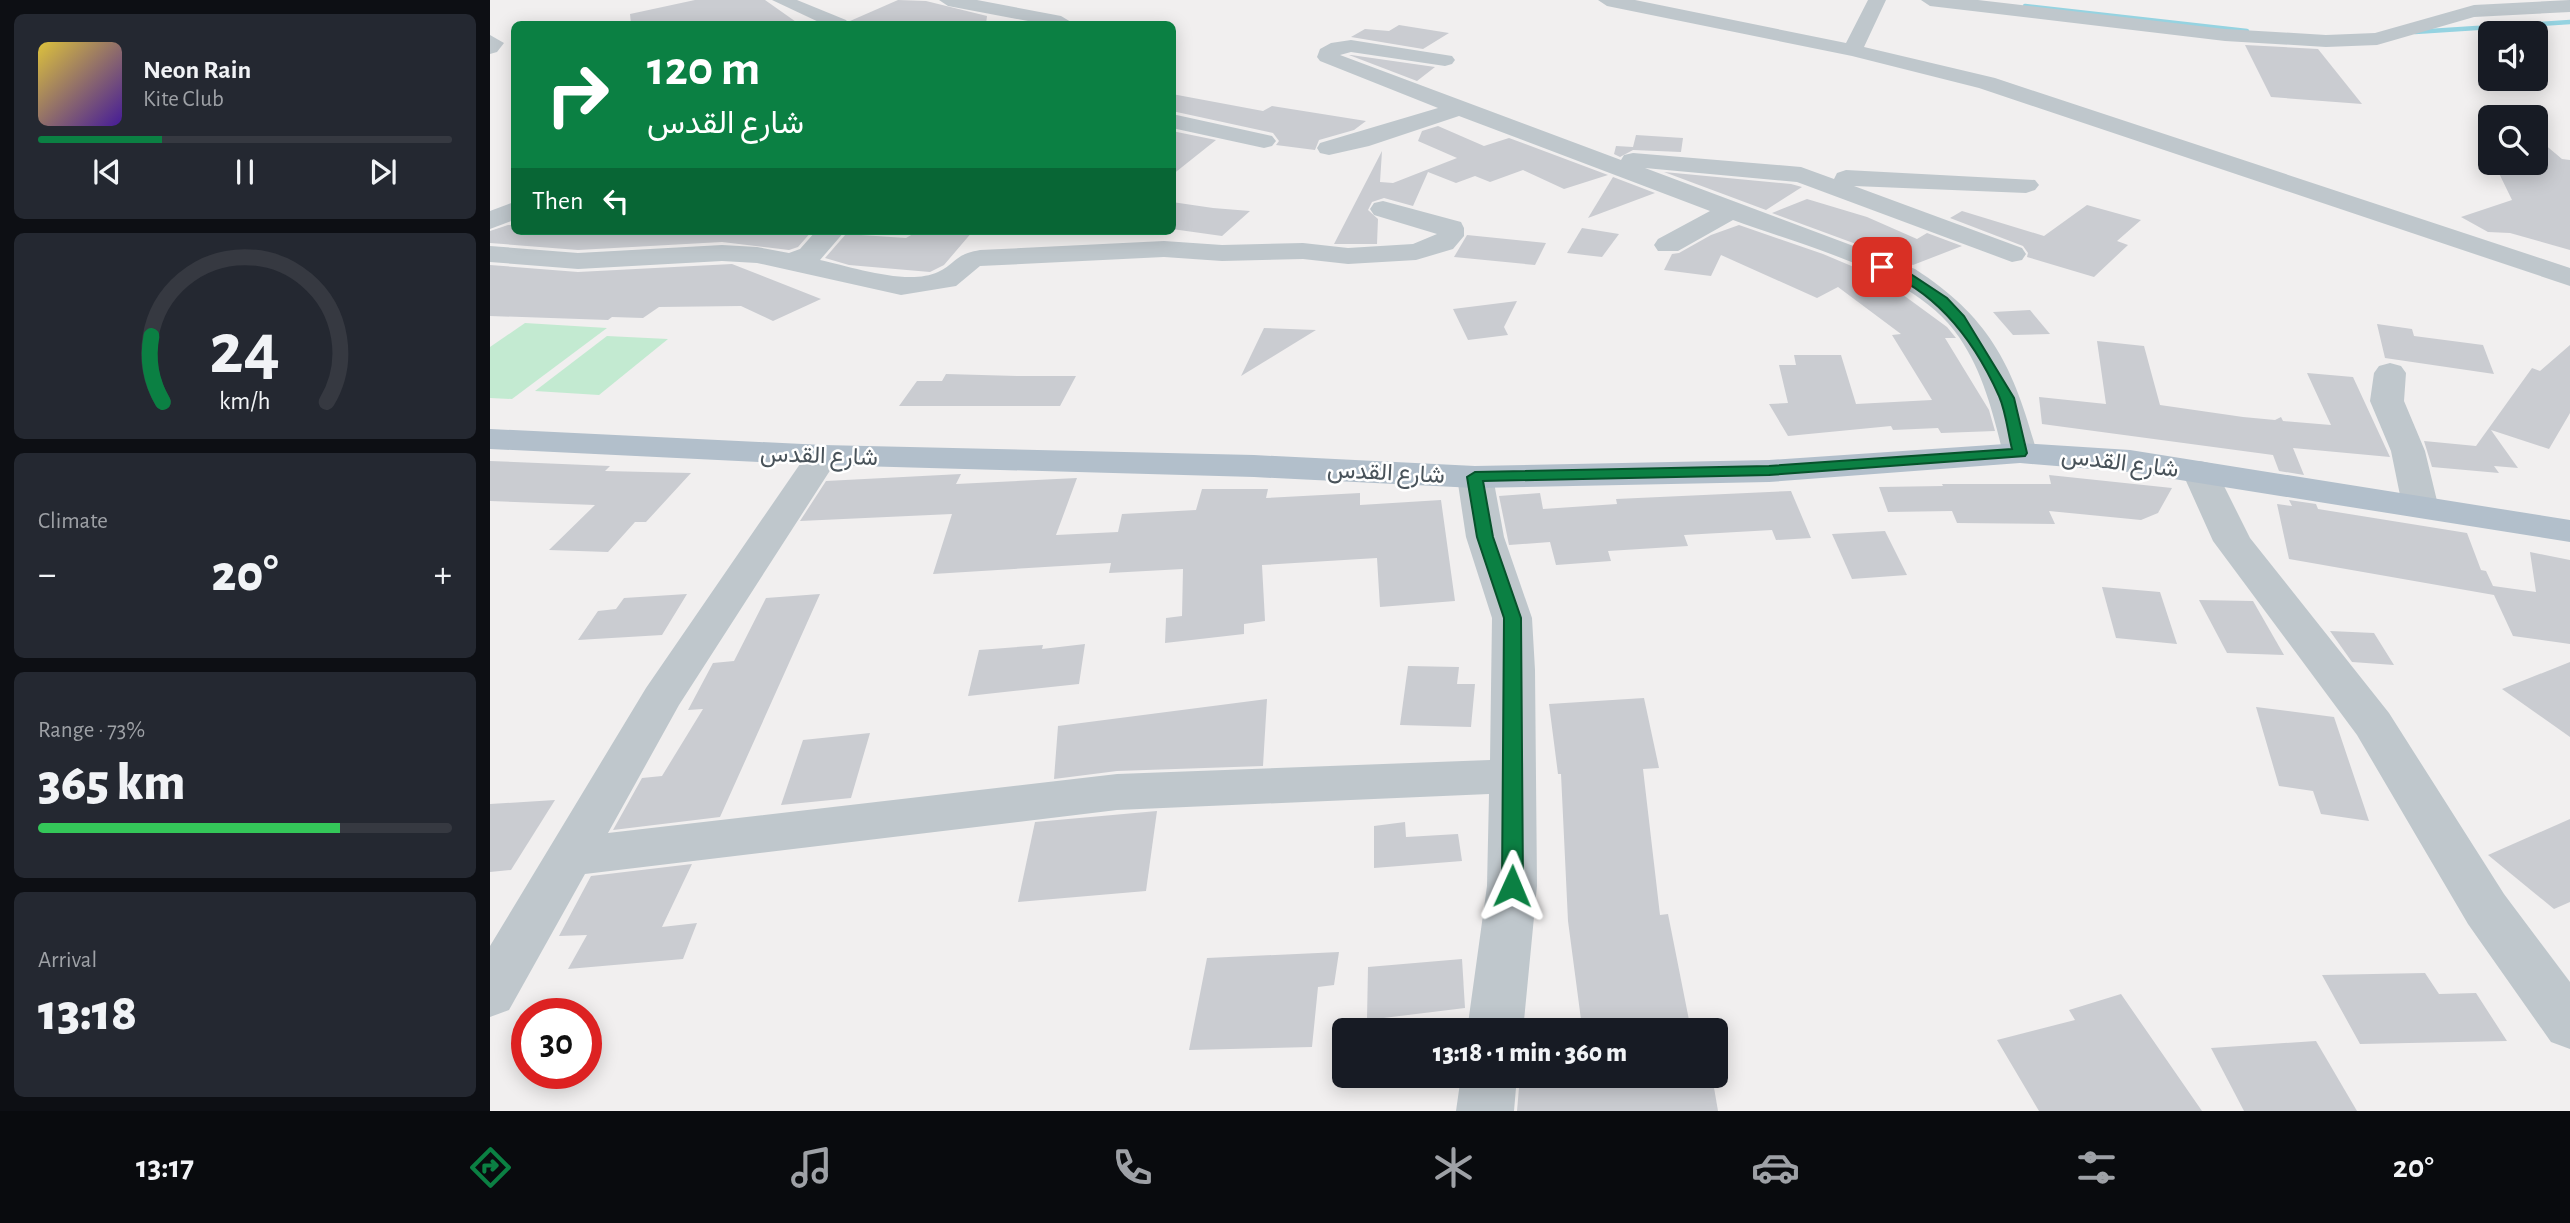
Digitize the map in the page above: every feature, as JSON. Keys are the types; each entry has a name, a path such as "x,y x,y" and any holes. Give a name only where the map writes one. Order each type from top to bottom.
{"main road":[{"name":"شارع القدس","path":"490,439 823,455 1254,466 1475,477 1769,471 2020,453 2118,460 2420,505 2570,531"}],"street":[{"path":"780,0 832,21"},
{"path":"948,0 1056,21"},
{"path":"1607,0 1852,50 1987,83 2570,277"},
{"path":"1852,50 1877,0"},
{"path":"1930,0 2225,35 2326,41 2377,40 2474,11 2570,6"},
{"path":"490,41 494,43 490,48"},
{"path":"1446,60 1351,46 1338,47 1327,52 1327,57 1458,108 1905,275 1942,300 1966,327 2007,398 2020,453"},
{"path":"1329,148 1361,141 1458,108"},
{"path":"1176,122 1264,141"},
{"path":"1583,156 1801,175 2026,186"},
{"path":"1801,175 2012,254"},
{"path":"490,254 578,261 722,253 792,262 881,284 901,286 946,280 970,260 980,258 1164,249 1222,253 1272,250 1327,256 1373,255 1416,252 1443,243 1450,236 1451,228 1383,209"},
{"path":"1668,245 1731,210"},
{"path":"490,221 511,211"},
{"path":"792,262 810,255 828,235"},
{"path":"2390,373 2387,401 2408,451 2420,505"},
{"path":"490,994 662,699 823,455"},
{"path":"2200,472 2232,541 2373,724 2486,909 2570,1025"},
{"path":"1475,477 1485,537 1513,618 1512,886 1497,1018"},
{"path":"569,857 1117,792 1513,776"},
{"path":"1485,1111 1488,1088"}],"green space":[{"path":"525,323 607,328 512,399 490,398 490,347"},
{"path":"607,336 668,339 599,395 535,391"}],"building":[{"path":"695,0 765,0 795,21 631,21 630,14"},
{"path":"898,0 926,1 987,16 986,21 850,21"},
{"path":"1399,25 1449,33 1423,49 1351,37 1365,29 1389,31"},
{"path":"2245,45 2318,49 2362,104 2271,97"},
{"path":"1351,55 1435,67 1417,81"},
{"path":"1176,95 1263,111 1272,106 1366,121 1354,130 1319,140 1315,150 1276,145 1279,141 1273,133 1176,112"},
{"path":"1438,126 1484,146 1509,138 1608,175 1564,189 1523,170 1490,182 1475,176 1456,183 1428,172 1413,206 1384,198 1372,202 1368,210 1378,219 1377,244 1334,244 1382,151 1380,182 1393,183 1457,158 1418,141 1422,131"},
{"path":"1176,132 1216,140 1176,172"},
{"path":"1636,135 1683,138 1681,152 1633,150 1620,157 1614,154 1616,146 1633,147"},
{"path":"2548,147 2562,159 2570,160 2570,250 2510,233 2488,232 2461,217 2512,200 2500,175 2548,175"},
{"path":"1664,172 1791,184 1802,187 1766,210"},
{"path":"1613,177 1655,193 1588,218"},
{"path":"1807,199 1867,217 1917,239 1927,233 1962,246 1913,265 1772,213"},
{"path":"1176,203 1250,211 1222,236 1176,230"},
{"path":"2087,205 2141,220 2117,241 2128,245 2094,277 2027,257 2028,253 2023,246 1950,218 1962,211 2044,236"},
{"path":"511,225 511,235 808,235 798,247 789,250 722,242 578,250 490,243 490,231"},
{"path":"1739,225 1823,254 1880,278 1947,327 1956,338 1945,338 1989,410 1995,431 1941,433 1938,428 1893,430 1891,426 1788,436 1769,404 1788,403 1779,365 1796,365 1794,355 1841,355 1856,404 1932,400 1892,335 1901,334 1838,287 1817,298 1721,255 1711,276 1664,270 1672,254"},
{"path":"1582,228 1619,234 1602,257 1567,253"},
{"path":"845,235 906,238 911,235 970,235 944,265 930,272 849,265 825,258"},
{"path":"1467,235 1546,243 1535,265 1454,257"},
{"path":"732,264 821,299 773,321 741,306 659,307 643,318 612,317 608,320 490,316 490,265 578,272"},
{"path":"1517,301 1504,327 1508,335 1468,340 1453,309"},
{"path":"2030,310 2050,334 2013,335 1993,312"},
{"path":"2377,324 2412,329 2414,336 2483,345 2494,374 2385,358"},
{"path":"1264,328 1316,330 1241,376"},
{"path":"2097,341 2144,346 2160,405 2243,417 2275,420 2281,417 2283,421 2331,425 2307,373 2353,377 2390,457 2293,448 2304,475 2279,471 2273,455 2042,424 2039,397 2106,404"},
{"path":"2570,345 2570,413 2549,449 2491,430 2518,468 2494,466 2499,473 2432,467 2424,441 2476,446 2532,368 2540,371"},
{"path":"946,374 1076,376 1060,406 899,406 917,381 942,381"},
{"path":"490,461 610,466 605,471 691,473 646,522 635,522 608,552 549,550 595,505 490,501"},
{"path":"961,474 956,484 1077,478 1056,535 1118,532 1122,514 1196,510 1202,489 1268,489 1266,498 1360,493 1360,505 1441,500 1455,601 1380,607 1377,558 1262,565 1265,621 1244,624 1244,634 1165,643 1166,618 1182,616 1183,569 1109,573 1111,563 933,574 952,514 800,521 826,481"},
{"path":"2049,475 2172,488 2158,513 2141,520 2049,511 2055,524 1957,523 1952,511 1888,512 1879,487 2051,484"},
{"path":"1791,491 1811,538 1776,540 1772,530 1684,535 1688,546 1608,551 1611,561 1556,565 1550,542 1509,545 1499,496 1540,493 1543,509 1617,504 1616,499"},
{"path":"2289,500 2316,504 2318,509 2467,533 2481,570 2486,571 2493,586 2536,592 2530,552 2570,560 2570,644 2513,636 2494,595 2289,559 2277,504 2292,506"},
{"path":"1885,531 1907,575 1852,579 1832,534"},
{"path":"2102,587 2160,592 2177,644 2116,638"},
{"path":"687,594 662,635 578,640 598,611 616,609 624,598"},
{"path":"820,594 720,817 613,830 642,778 662,776 703,709 688,710 713,663 734,661 766,598"},
{"path":"2199,600 2253,601 2284,655 2227,653"},
{"path":"2330,631 2374,633 2394,665 2352,662"},
{"path":"1085,644 1079,684 968,696 979,650 1043,645 1042,649"},
{"path":"2570,662 2570,737 2502,689"},
{"path":"1408,666 1459,667 1457,684 1475,684 1471,727 1400,725"},
{"path":"1644,698 1659,768 1643,769 1660,915 1668,914 1689,1018 1581,1018 1568,921 1561,774 1558,774 1549,704"},
{"path":"1267,699 1263,766 1117,771 1054,779 1058,726"},
{"path":"2256,707 2334,717 2369,821 2321,814 2313,791 2279,786"},
{"path":"870,733 851,798 781,805 803,740"},
{"path":"555,800 511,870 490,872 490,804"},
{"path":"1157,811 1146,891 1018,902 1035,822"},
{"path":"2570,819 2570,902 2554,909 2488,855"},
{"path":"1405,822 1406,837 1458,834 1462,861 1374,868 1374,826"},
{"path":"692,864 662,927 697,923 683,959 568,969 587,935 559,936 591,876"},
{"path":"1339,952 1334,985 1318,987 1312,1047 1189,1050 1207,958"},
{"path":"1462,959 1465,1008 1367,1018 1368,967"},
{"path":"2425,973 2439,994 2476,993 2507,1041 2360,1044 2322,975"},
{"path":"2121,994 2202,1111 2039,1111 1997,1040 2075,1020 2069,1010"},
{"path":"2316,1041 2357,1111 2244,1111 2211,1048"},
{"path":"1519,1088 1714,1088 1718,1111 1517,1111"}],"waterway":[{"path":"2025,6 2247,31"},
{"path":"2415,32 2570,22"}],"route":[{"path":"1512,886 1513,618 1485,537 1475,477 1769,471 2020,453 2007,398 1960,318 1942,300 1905,275 1882,267"}]}
